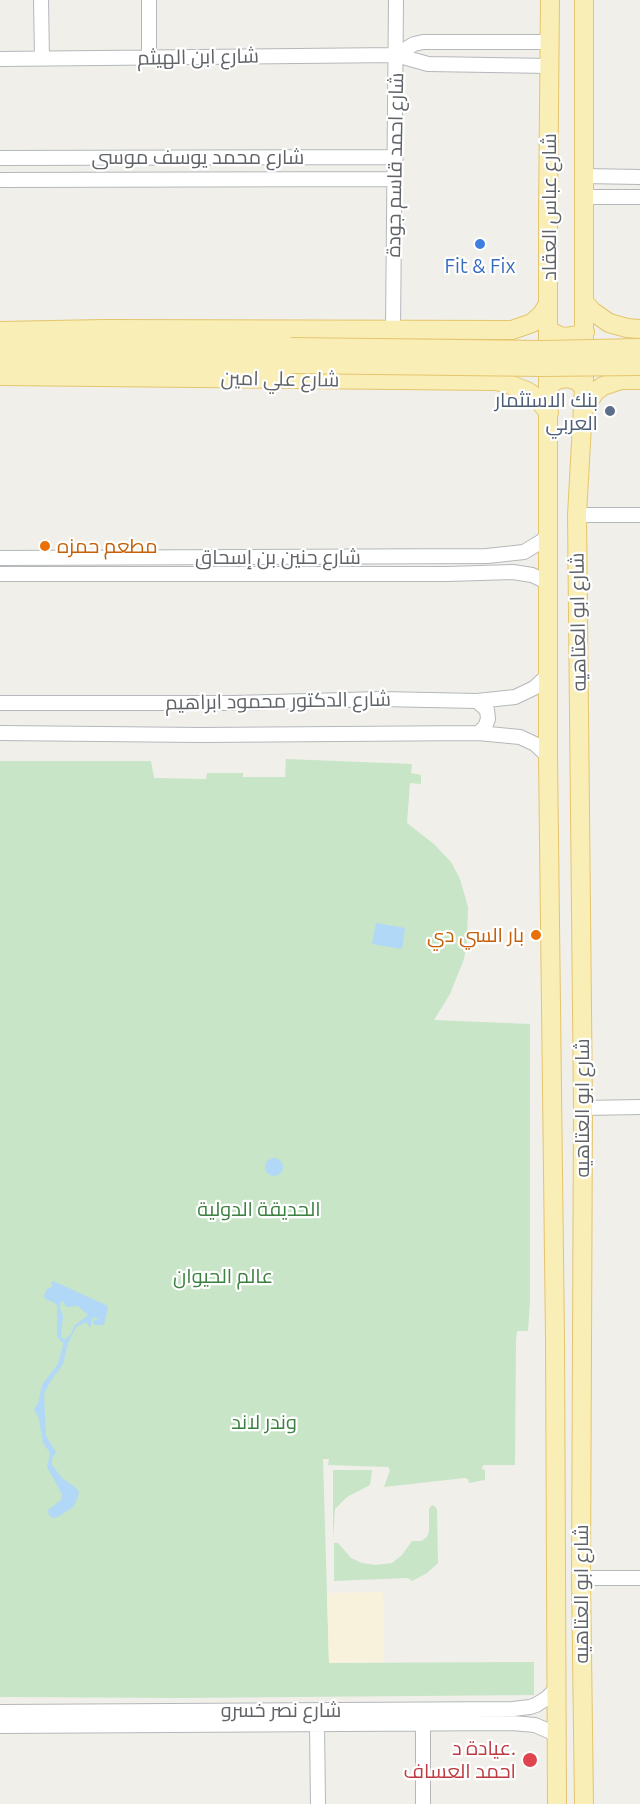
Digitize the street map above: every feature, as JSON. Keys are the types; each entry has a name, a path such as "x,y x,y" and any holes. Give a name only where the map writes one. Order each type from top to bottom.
{"main road":[{"name":"شارع عباس العقاد","path":"549,413 550,0"},
{"name":"شارع عباس العقاد","path":"582,413 585,332 584,0"},
{"path":"585,303 592,311 609,322 627,328 640,329"},
{"path":"0,331 519,329 537,319 548,304"},
{"path":"460,330 471,338 478,357 475,370 467,382"},
{"path":"548,330 566,337 585,332"},
{"path":"0,345 291,355 542,367 640,366"},
{"path":"0,359 640,348"},
{"name":"شارع علي امين","path":"0,376 495,381 517,386 536,397 549,413"},
{"path":"549,385 567,378 577,381 584,388"},
{"path":"582,413 595,392 603,386 621,380 640,380"},
{"name":"شارع ابو العتاهيه","path":"549,413 548,756 555,1339 557,1804"},
{"name":"شارع ابو العتاهيه","path":"582,413 577,515 583,1108 581,1578 584,1804"}],"street":[{"path":"41,0 42,58"},
{"path":"149,0 149,57"},
{"name":"شارع احمد قاسم جودة","path":"393,329 396,0"},
{"name":"شارع ابن الهيثم","path":"396,55 423,42 550,42"},
{"path":"526,66 532,55 529,42"},
{"name":"شارع ابن الهيثم","path":"0,59 396,55 428,64 550,66"},
{"name":"شارع محمد يوسف موسى","path":"0,158 396,157"},
{"path":"584,177 640,177"},
{"name":"شارع محمد يوسف موسى","path":"0,180 396,179"},
{"path":"584,197 640,196"},
{"path":"577,515 640,514"},
{"name":"شارع حنين بن إسحاق","path":"0,558 246,558 512,554 533,547 549,534"},
{"path":"512,554 517,563 513,572"},
{"name":"شارع حنين بن إسحاق","path":"0,574 513,572 532,575 549,583"},
{"name":"شارع الدكتور محمود ابراهيم","path":"0,703 234,703 381,699 477,701 515,697 534,688 549,674"},
{"path":"477,701 488,715 485,728 478,733"},
{"name":"شارع الدكتور محمود ابراهيم","path":"0,733 200,735 478,733 520,737 535,744 548,756"},
{"path":"583,1108 640,1107"},
{"path":"581,1578 640,1578"},
{"name":"شارع نصر خسرو","path":"0,1726 423,1724 513,1716 536,1705 556,1689"},
{"name":"شارع نصر خسرو","path":"0,1712 513,1716 551,1732 557,1738"},
{"path":"423,1724 423,1804"},
{"path":"317,1725 318,1804"}],"green space":[{"name":"الحديقة الدولية","path":"286,759 412,764 411,773 421,775 421,784 410,783 407,823 434,844 451,862 460,879 468,907 464,959 450,994 434,1020 530,1024 530,1301 528,1331 517,1331 516,1340 515,1465 483,1465 485,1480 469,1483 465,1478 384,1487 390,1470 388,1467 328,1465 329,1459 323,1459 329,1663 534,1662 534,1695 0,1697 0,761 151,761 154,778 206,779 207,773 243,773 243,777 285,777"},
{"path":"333,1470 372,1470 370,1485 347,1497 335,1509 333,1539"},
{"path":"432,1505 437,1510 438,1563 427,1573 412,1581 408,1578 334,1581 334,1543 338,1543 351,1558 362,1563 375,1565 392,1563 402,1555 412,1541 421,1541 427,1537 429,1509"}],"sand":[{"path":"383,1592 384,1662 329,1663 327,1593"}],"water":[{"path":"376,923 405,928 402,949 372,944"},
{"path":"274,1158 280,1161 283,1167 280,1173 274,1176 268,1173 265,1167 268,1161"},
{"path":"53,1281 108,1307 104,1325 94,1325 95,1319 100,1320 95,1317 92,1319 90,1328 86,1322 76,1327 68,1343 63,1364 44,1394 46,1436 56,1452 52,1465 62,1478 79,1492 73,1507 53,1518 49,1516 48,1510 61,1500 62,1494 47,1467 50,1453 43,1443 39,1419 34,1409 38,1403 42,1385 58,1364 63,1346 57,1336 57,1305 44,1297 46,1290 53,1286 51,1283","holes":["61,1301 66,1307 78,1306 88,1315 74,1326 71,1334 64,1340 61,1336 63,1316 60,1308"]}],"place":[{"name":"Fit & Fix","path":"480,244"},
{"name":"بنك الاستثمار العربي","path":"610,411"},
{"name":"مطعم حمزه","path":"45,546"},
{"name":"بار السي دي","path":"536,935"},
{"name":"عيادة د. احمد العساف","path":"530,1760"}],"park label":[{"name":"عالم الحيوان","path":"223,1276"},
{"name":"وندر لاند","path":"264,1422"}]}
